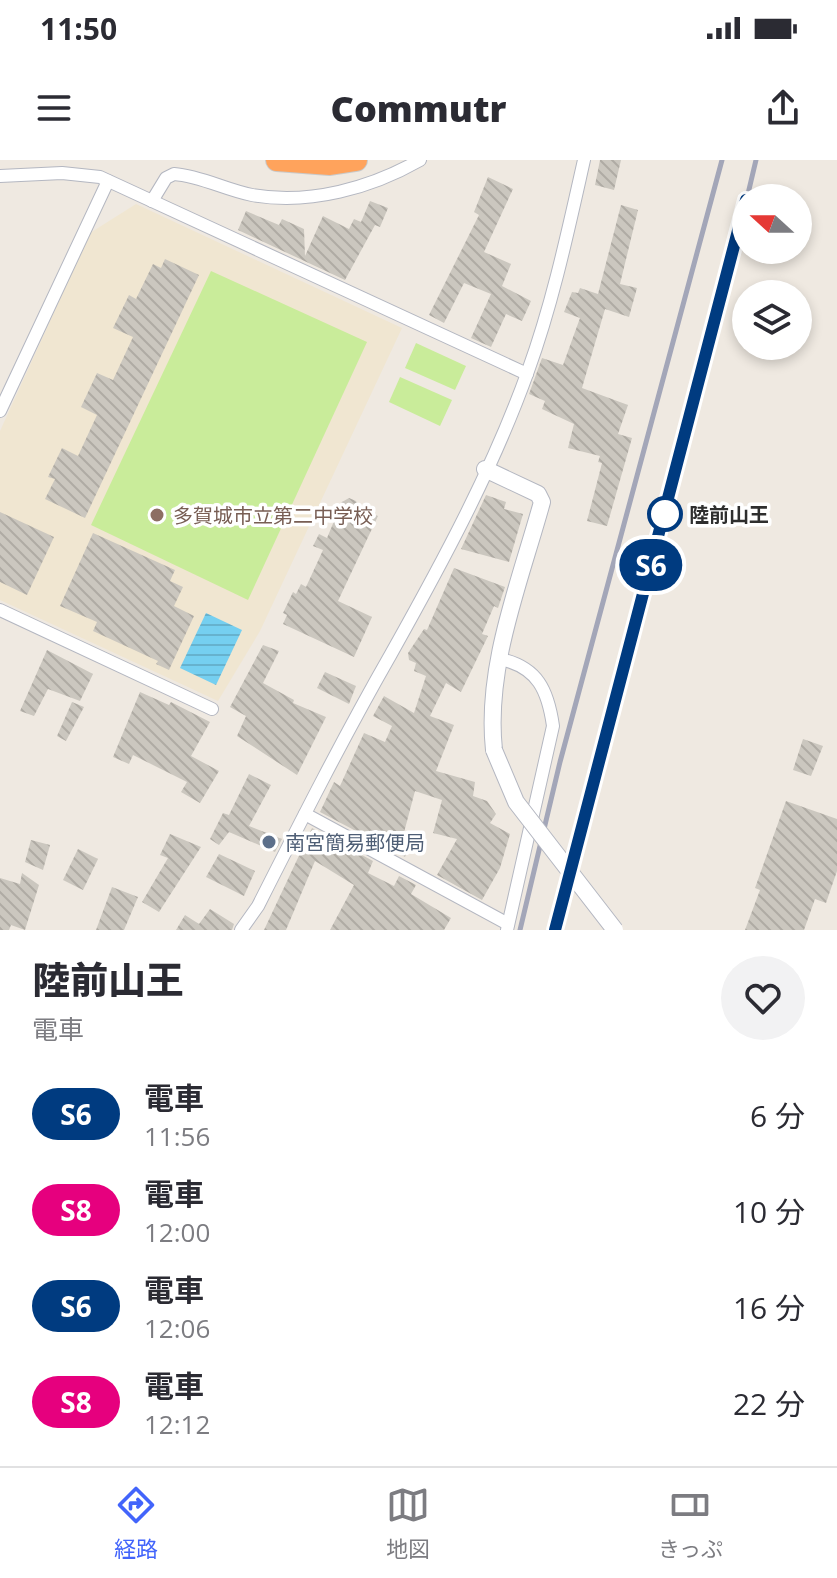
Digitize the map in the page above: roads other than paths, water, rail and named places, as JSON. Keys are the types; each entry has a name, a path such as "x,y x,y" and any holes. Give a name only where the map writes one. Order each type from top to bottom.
{"highway":[{"path":"277,160 330,164 356,160"}],"street":[{"path":"152,201 166,178 174,174 254,195 308,197 352,189 394,175 420,160"},
{"path":"241,930 258,906 421,604 485,469 527,374 551,302 584,160"},
{"path":"0,176 62,173 108,181 527,374"},
{"path":"0,411 108,181"},
{"path":"485,469 538,494 542,502 500,659 492,703 494,750 516,802 615,930"},
{"path":"0,610 212,709"},
{"path":"305,814 508,927 553,726 548,695 532,672 500,659"}],"water":[{"path":"206,613 242,630 216,685 180,668"}],"railway":[{"path":"520,930 560,762 722,160"},
{"path":"750,184 756,160"},
{"path":"555,930 732,254"}],"train":[{"name":"S6","path":"555,930 732,254"}],"place":[{"name":"陸前山王","path":"665,514"},
{"name":"多賀城市立第二中学校","path":"157,515"},
{"name":"南宮簡易郵便局","path":"269,842"}]}
